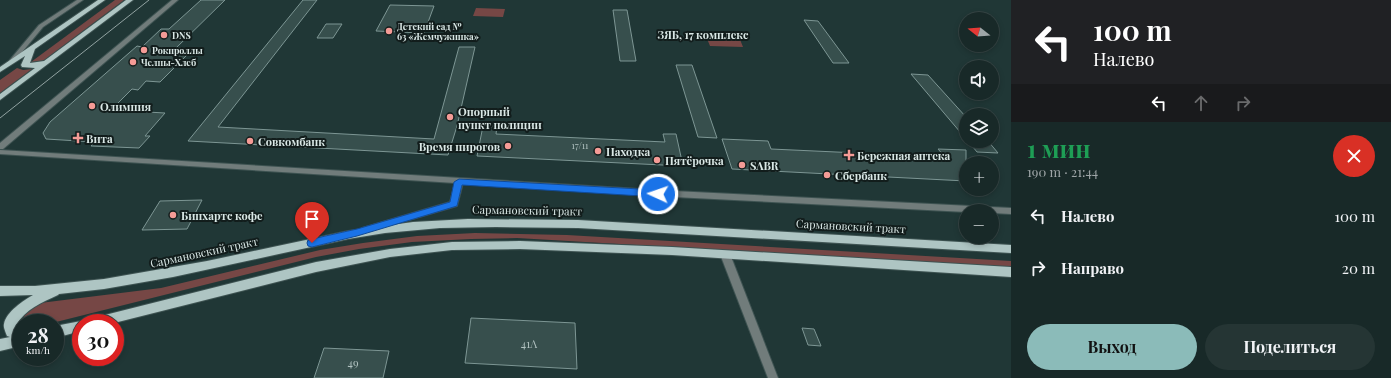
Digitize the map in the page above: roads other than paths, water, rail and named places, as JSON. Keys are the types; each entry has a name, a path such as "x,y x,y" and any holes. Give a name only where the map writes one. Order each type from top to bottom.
{"main road":[{"path":"0,70 102,0"},
{"path":"0,98 130,0"},
{"path":"32,48 25,65 34,66 50,61"},
{"name":"Сармановский тракт","path":"0,291 61,289 145,279 357,233 451,223 511,222 578,224 1011,249"},
{"path":"124,315 316,267 390,253 452,246 520,245 725,254 1011,272"},
{"path":"16,314 29,302 61,289"},
{"path":"12,321 10,324 12,332"},
{"path":"0,344 12,342"}],"street":[{"path":"11,62 41,26 80,0"},
{"path":"0,147 175,0"},
{"path":"0,152 459,182 720,197 1011,211"},
{"path":"357,233 454,204 459,182"},
{"path":"725,254 773,378"}],"tram line":[{"path":"0,118 149,0"}],"place":[{"name":"Детский сад № 63 «Жемчужинка»","path":"389,31"},
{"name":"DNS","path":"164,35"},
{"name":"Рокнроллы","path":"144,50"},
{"name":"Челны-Хлеб","path":"133,62"},
{"name":"Олимпия","path":"92,106"},
{"name":"Опорный пункт полиции","path":"450,117"},
{"name":"Вита","path":"78,138"},
{"name":"Совкомбанк","path":"250,141"},
{"name":"Время пирогов","path":"508,146"},
{"name":"Находка","path":"598,151"},
{"name":"Бережная аптека","path":"849,155"},
{"name":"Пятёрочка","path":"657,160"},
{"name":"SABR","path":"742,165"},
{"name":"Сбербанк","path":"827,175"},
{"name":"Бинхартс кофе","path":"173,215"}],"district":[{"name":"ЗЯБ, 17 комплекс","path":"703,34"}]}
